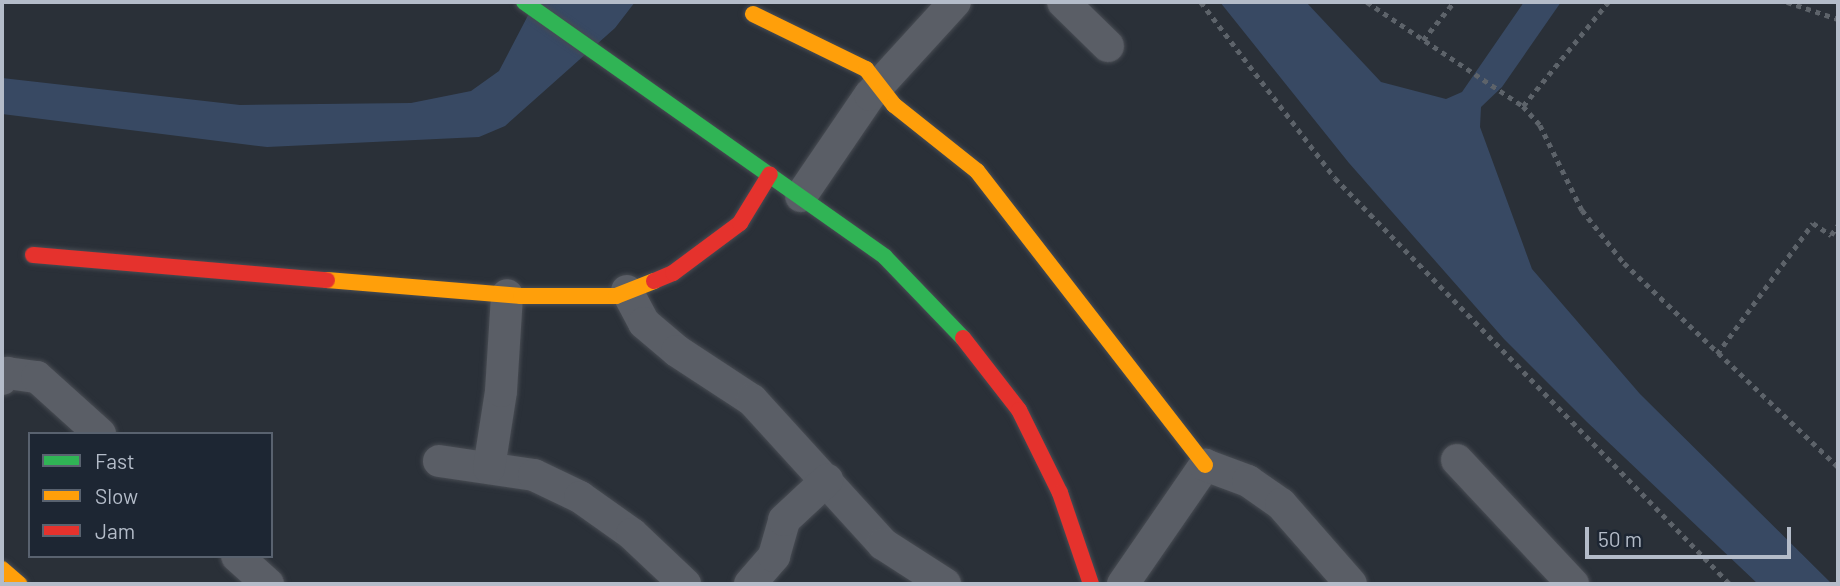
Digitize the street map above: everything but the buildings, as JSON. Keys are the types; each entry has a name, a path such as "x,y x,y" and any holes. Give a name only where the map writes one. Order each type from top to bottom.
{"street":[{"path":"524,2 885,257 959,332 1019,410 1060,494 1091,584"},
{"path":"801,196 878,85 955,2"},
{"path":"1063,2 1108,46"},
{"path":"753,14 866,69 894,105 978,171 1205,465 1248,481 1281,504 1351,584"},
{"path":"33,255 507,295 616,296 673,274 740,223 770,174"},
{"path":"627,291 644,323 677,351 752,400 883,544 945,584"},
{"path":"489,468 501,390 507,295"},
{"path":"2,379 7,373 37,377 98,432"},
{"path":"1457,460 1573,584"},
{"path":"439,461 534,475 580,497 632,534 685,584"},
{"path":"1123,584 1205,465"},
{"path":"750,584 774,556 784,520 827,480"},
{"path":"239,558 268,584"},
{"path":"2,569 19,584"}],"path":[{"path":"1201,2 1335,178 1730,584"},
{"path":"1367,2 1523,106 1540,125 1582,210 1624,263 1838,467"},
{"path":"1423,40 1454,2"},
{"path":"1523,106 1608,2"},
{"path":"1787,2 1838,19"},
{"path":"1717,354 1813,223 1832,235 1838,225"}],"water":[{"path":"535,2 635,2 615,28 505,126 479,137 267,147 2,114 2,78 240,105 411,103 471,91 499,71"},
{"path":"1220,2 1306,2 1381,82 1446,99 1462,92 1524,2 1561,2 1502,87 1481,107 1480,127 1532,269 1640,394 1832,584 1758,584 1587,422 1504,339 1349,163"}],"traffic: fast":[{"path":"524,2 885,257 963,338"}],"traffic: slow":[{"path":"753,14 866,69 894,105 977,171 1205,465"},
{"path":"327,280 521,296 616,296 654,281"},
{"path":"2,569 19,584"}],"traffic: jam":[{"path":"654,281 673,273 740,223 770,174"},
{"path":"33,255 327,280"},
{"path":"963,338 1019,410 1060,493 1091,584"}]}
